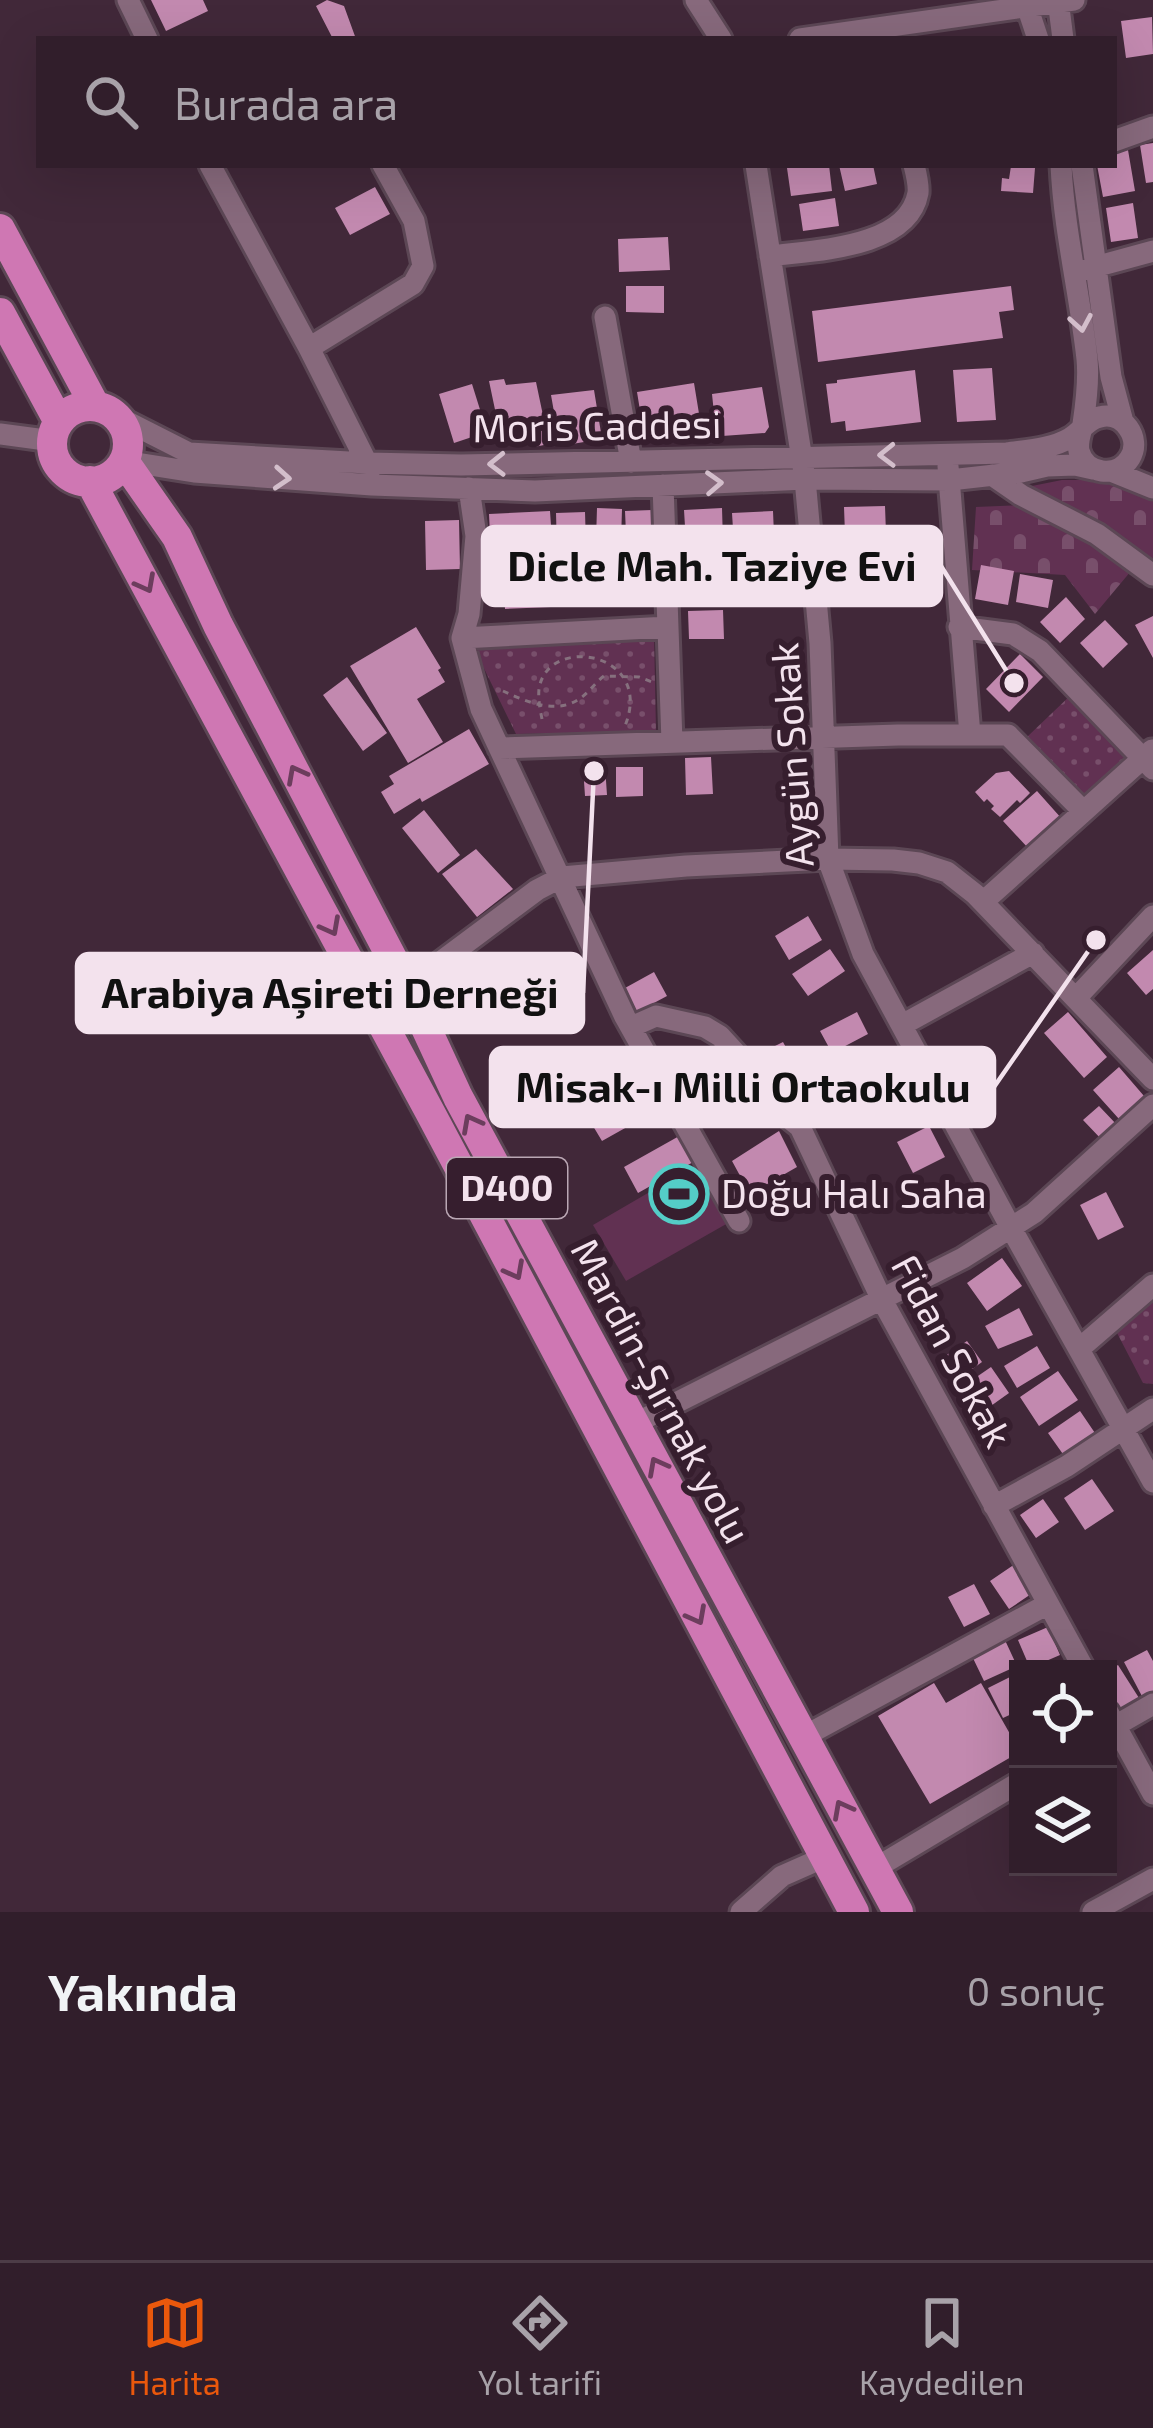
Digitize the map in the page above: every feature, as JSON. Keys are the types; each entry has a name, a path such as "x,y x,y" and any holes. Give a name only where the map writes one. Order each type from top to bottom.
{"highway":[{"path":"0,229 106,411 128,437 124,460 106,478 80,480 57,460 56,432 4,321"},
{"path":"56,432 74,409 106,411"},
{"name":"Mardin-Şırnak yolu","path":"124,460 178,537 458,1097 898,1912"},
{"name":"Mardin-Şırnak yolu","path":"90,481 854,1912"}],"street":[{"path":"128,0 146,36"},
{"path":"696,0 719,36"},
{"path":"840,36 894,32 1025,3 1063,1 1063,36"},
{"path":"1025,3 1038,36"},
{"path":"1117,140 1153,127"},
{"path":"212,168 309,347 369,474"},
{"path":"309,347 413,284 423,266 414,221 385,168"},
{"name":"Aygün Sokak","path":"756,168 804,468 820,643 829,859 863,954 1153,1482"},
{"path":"770,256 861,244 889,231 909,214 918,192 914,168"},
{"path":"1061,168 1088,364 1078,437 1081,456 1132,453"},
{"path":"1082,168 1111,376 1132,453 1153,488"},
{"path":"1072,273 1153,250"},
{"path":"605,317 631,462"},
{"name":"Moris Caddesi","path":"106,411 189,453 369,474 469,488 535,491 663,485 804,468 946,454 1007,453 1046,447 1070,438 1096,417 1106,416 1132,453 950,480 804,468 631,462 461,465 369,474 194,472 124,460"},
{"path":"0,434 56,432"},
{"path":"946,454 970,735"},
{"path":"992,475 1096,534 1153,575"},
{"path":"663,485 672,742"},
{"path":"469,488 476,536 469,614 462,638 481,710 631,1027 739,1221"},
{"path":"462,638 668,627"},
{"path":"959,627 1013,634 1040,651 1149,758 983,902"},
{"path":"499,748 1008,735 1083,811"},
{"path":"407,987 537,890 562,877 829,859 920,863 947,872 983,902 1153,1079"},
{"path":"1076,998 1153,916"},
{"path":"902,1025 1033,953"},
{"name":"Fidan Sokak","path":"631,1027 656,1016 705,1027 720,1036 774,1106 800,1127 882,1300 1079,1660"},
{"path":"634,1424 963,1258 1034,1213 1153,1106"},
{"path":"1079,1349 1153,1286"},
{"path":"994,1506 1067,1466 1153,1409"},
{"path":"803,1737 1048,1604"},
{"path":"1117,1720 1153,1704"},
{"path":"1117,1735 1153,1794"},
{"path":"874,1869 1009,1788"},
{"path":"741,1912 782,1876 825,1857"},
{"path":"1106,1909 1153,1879"}],"path":[{"path":"542,719 539,685 546,673 564,660 594,656 610,664 628,686 631,702 624,727"},
{"path":"502,691 560,707 583,697 604,676 639,677 670,690"}],"green space":[{"path":"1098,480 1153,501 1153,563 1074,508 1027,487"},
{"path":"1023,505 1087,535 1131,571 1095,614 1065,575 972,570 976,507"},
{"path":"654,635 656,731 516,734 476,652 487,640"},
{"path":"1074,692 1136,758 1089,803 1027,737"},
{"name":"Doğu Halı Saha","path":"696,1165 728,1223 626,1281 593,1225"},
{"path":"1153,1298 1153,1384 1143,1383 1116,1331"}],"building":[{"path":"151,0 203,0 208,11 166,31"},
{"path":"327,0 344,6 355,36 331,36 316,6"},
{"path":"1152,17 1153,54 1126,58 1121,21"},
{"path":"1153,143 1153,182 1146,183 1140,145"},
{"path":"1128,150 1135,191 1103,197 1098,168 1117,168 1117,152"},
{"path":"787,168 829,168 832,191 791,196"},
{"path":"840,168 874,168 877,184 845,191"},
{"path":"1011,168 1035,168 1033,193 1001,191 1002,178 1009,179"},
{"path":"375,187 390,214 350,235 335,208"},
{"path":"835,198 839,226 803,231 799,204"},
{"path":"1133,203 1138,238 1111,242 1106,208"},
{"path":"668,237 670,270 619,272 618,239"},
{"path":"626,286 664,286 664,313 626,312"},
{"path":"1011,286 1014,310 999,312 1003,338 818,362 812,311"},
{"path":"992,368 996,420 957,422 953,370"},
{"path":"915,370 921,422 846,431 845,421 831,423 826,384"},
{"path":"504,379 506,385 536,382 549,444 502,443 489,381"},
{"path":"694,383 702,432 645,441 637,392"},
{"path":"472,384 487,432 454,443 439,394"},
{"path":"762,387 769,427 765,433 716,433 712,394"},
{"path":"594,390 602,439 560,446 551,395"},
{"path":"885,506 886,533 845,534 844,507"},
{"path":"597,508 622,509 621,541 596,540"},
{"path":"722,508 723,542 686,543 684,510"},
{"path":"652,510 655,555 627,556 625,511"},
{"path":"550,511 553,555 528,556 528,552 491,557 489,514"},
{"path":"773,511 775,559 735,561 732,513"},
{"path":"585,512 586,545 557,551 556,513"},
{"path":"459,520 460,569 426,570 425,521"},
{"path":"981,565 1014,571 1008,605 975,599"},
{"path":"549,567 551,607 505,609 503,570"},
{"path":"1020,574 1053,580 1048,608 1016,602"},
{"path":"1066,597 1085,619 1060,643 1040,622"},
{"path":"723,610 724,639 689,639 688,611"},
{"path":"1153,616 1153,658 1135,625"},
{"path":"1105,620 1128,644 1103,668 1080,643"},
{"path":"416,627 445,682 417,699 443,742 408,763 350,666"},
{"path":"1020,654 1043,677 1009,712 986,689"},
{"path":"347,677 387,733 363,751 323,695"},
{"path":"469,729 489,764 394,814 381,792 394,784 389,776"},
{"path":"711,757 713,794 686,795 685,758"},
{"path":"605,766 607,795 585,796 583,767"},
{"path":"616,767 643,767 643,796 616,797"},
{"path":"1009,771 1030,793 1000,817 975,792 996,773"},
{"path":"1037,791 1062,819 1029,849 1003,821"},
{"path":"424,810 460,855 438,873 402,828"},
{"path":"476,849 513,889 477,917 442,874"},
{"path":"808,916 822,940 789,960 775,936"},
{"path":"830,949 845,971 808,996 792,974"},
{"path":"1153,950 1153,989 1146,995 1127,973"},
{"path":"654,972 667,996 637,1012 625,988"},
{"path":"857,1012 868,1034 832,1053 820,1031"},
{"path":"1068,1012 1107,1057 1084,1078 1044,1033"},
{"path":"783,1042 799,1072 775,1084 759,1054"},
{"path":"610,1062 626,1091 643,1081 659,1109 602,1141 584,1111 594,1105 579,1079"},
{"path":"1119,1067 1144,1096 1119,1119 1093,1090"},
{"path":"1099,1106 1118,1126 1103,1141 1083,1120"},
{"path":"929,1126 945,1157 913,1173 897,1142"},
{"path":"779,1131 797,1167 750,1194 732,1161"},
{"path":"681,1135 695,1161 638,1193 624,1167"},
{"path":"1106,1192 1124,1227 1098,1240 1080,1205"},
{"path":"1002,1258 1022,1286 987,1311 967,1283"},
{"path":"1019,1308 1033,1335 998,1349 985,1326"},
{"path":"967,1341 982,1362 953,1383 938,1361"},
{"path":"1037,1346 1050,1368 1017,1388 1004,1366"},
{"path":"991,1367 1009,1393 981,1413 962,1387"},
{"path":"1058,1371 1078,1400 1039,1426 1020,1397"},
{"path":"1080,1411 1097,1436 1065,1457 1048,1433"},
{"path":"1092,1479 1114,1511 1085,1530 1064,1498"},
{"path":"1043,1499 1059,1522 1036,1538 1020,1515"},
{"path":"1015,1564 1034,1592 1009,1609 990,1581"},
{"path":"974,1584 990,1614 964,1627 948,1597"},
{"path":"1048,1627 1060,1655 1027,1660 1018,1640"},
{"path":"1004,1638 1014,1660 1009,1660 1009,1670 984,1681 971,1654"},
{"path":"1147,1650 1153,1661 1153,1695 1144,1700 1124,1662"},
{"path":"1117,1666 1139,1698 1118,1711 1117,1709"},
{"path":"1009,1678 1009,1715 1003,1718 988,1688"},
{"path":"934,1683 946,1703 981,1683 1009,1732 1009,1758 930,1804 878,1716"}],"place":[{"name":"Dicle Mah. Taziye Evi","path":"1014,683"},
{"name":"Arabiya Aşireti Derneği","path":"594,771"},
{"name":"Misak-ı Milli Ortaokulu","path":"1096,940"},
{"name":"Doğu Halı Saha","path":"679,1194"}]}
